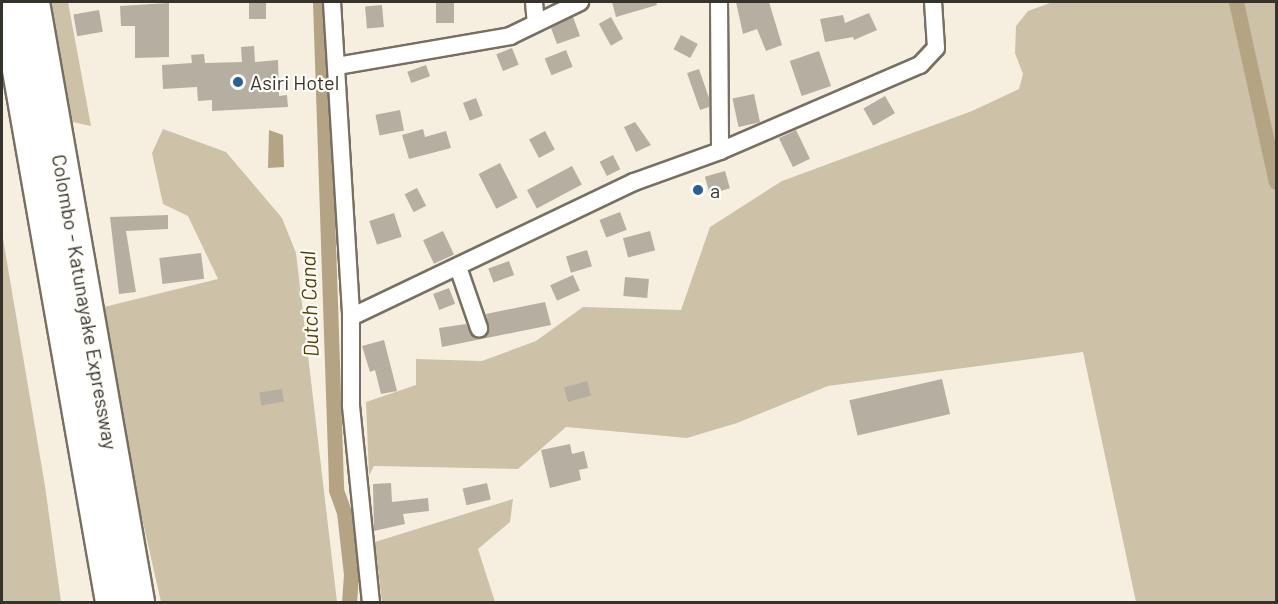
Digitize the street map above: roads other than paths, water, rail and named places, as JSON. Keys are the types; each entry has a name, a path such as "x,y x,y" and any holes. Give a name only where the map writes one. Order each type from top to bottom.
{"highway":[{"name":"Colombo - Katunayake Expressway","path":"6,2 111,603"},
{"name":"Colombo - Katunayake Expressway","path":"34,2 139,603"}],"street":[{"path":"332,2 351,317 351,406 371,603"},
{"path":"534,2 536,23"},
{"path":"337,66 510,36 580,2"},
{"path":"719,2 720,151"},
{"path":"351,317 634,182 720,151 920,65 936,48 933,2"},
{"path":"458,267 479,328"}],"waterway":[{"name":"Dutch Canal","path":"320,2 336,490 344,512 351,574 349,602"},
{"path":"1236,2 1276,182"}],"place":[{"name":"Asiri Hotel","path":"238,82"},
{"name":"a","path":"698,190"}]}
